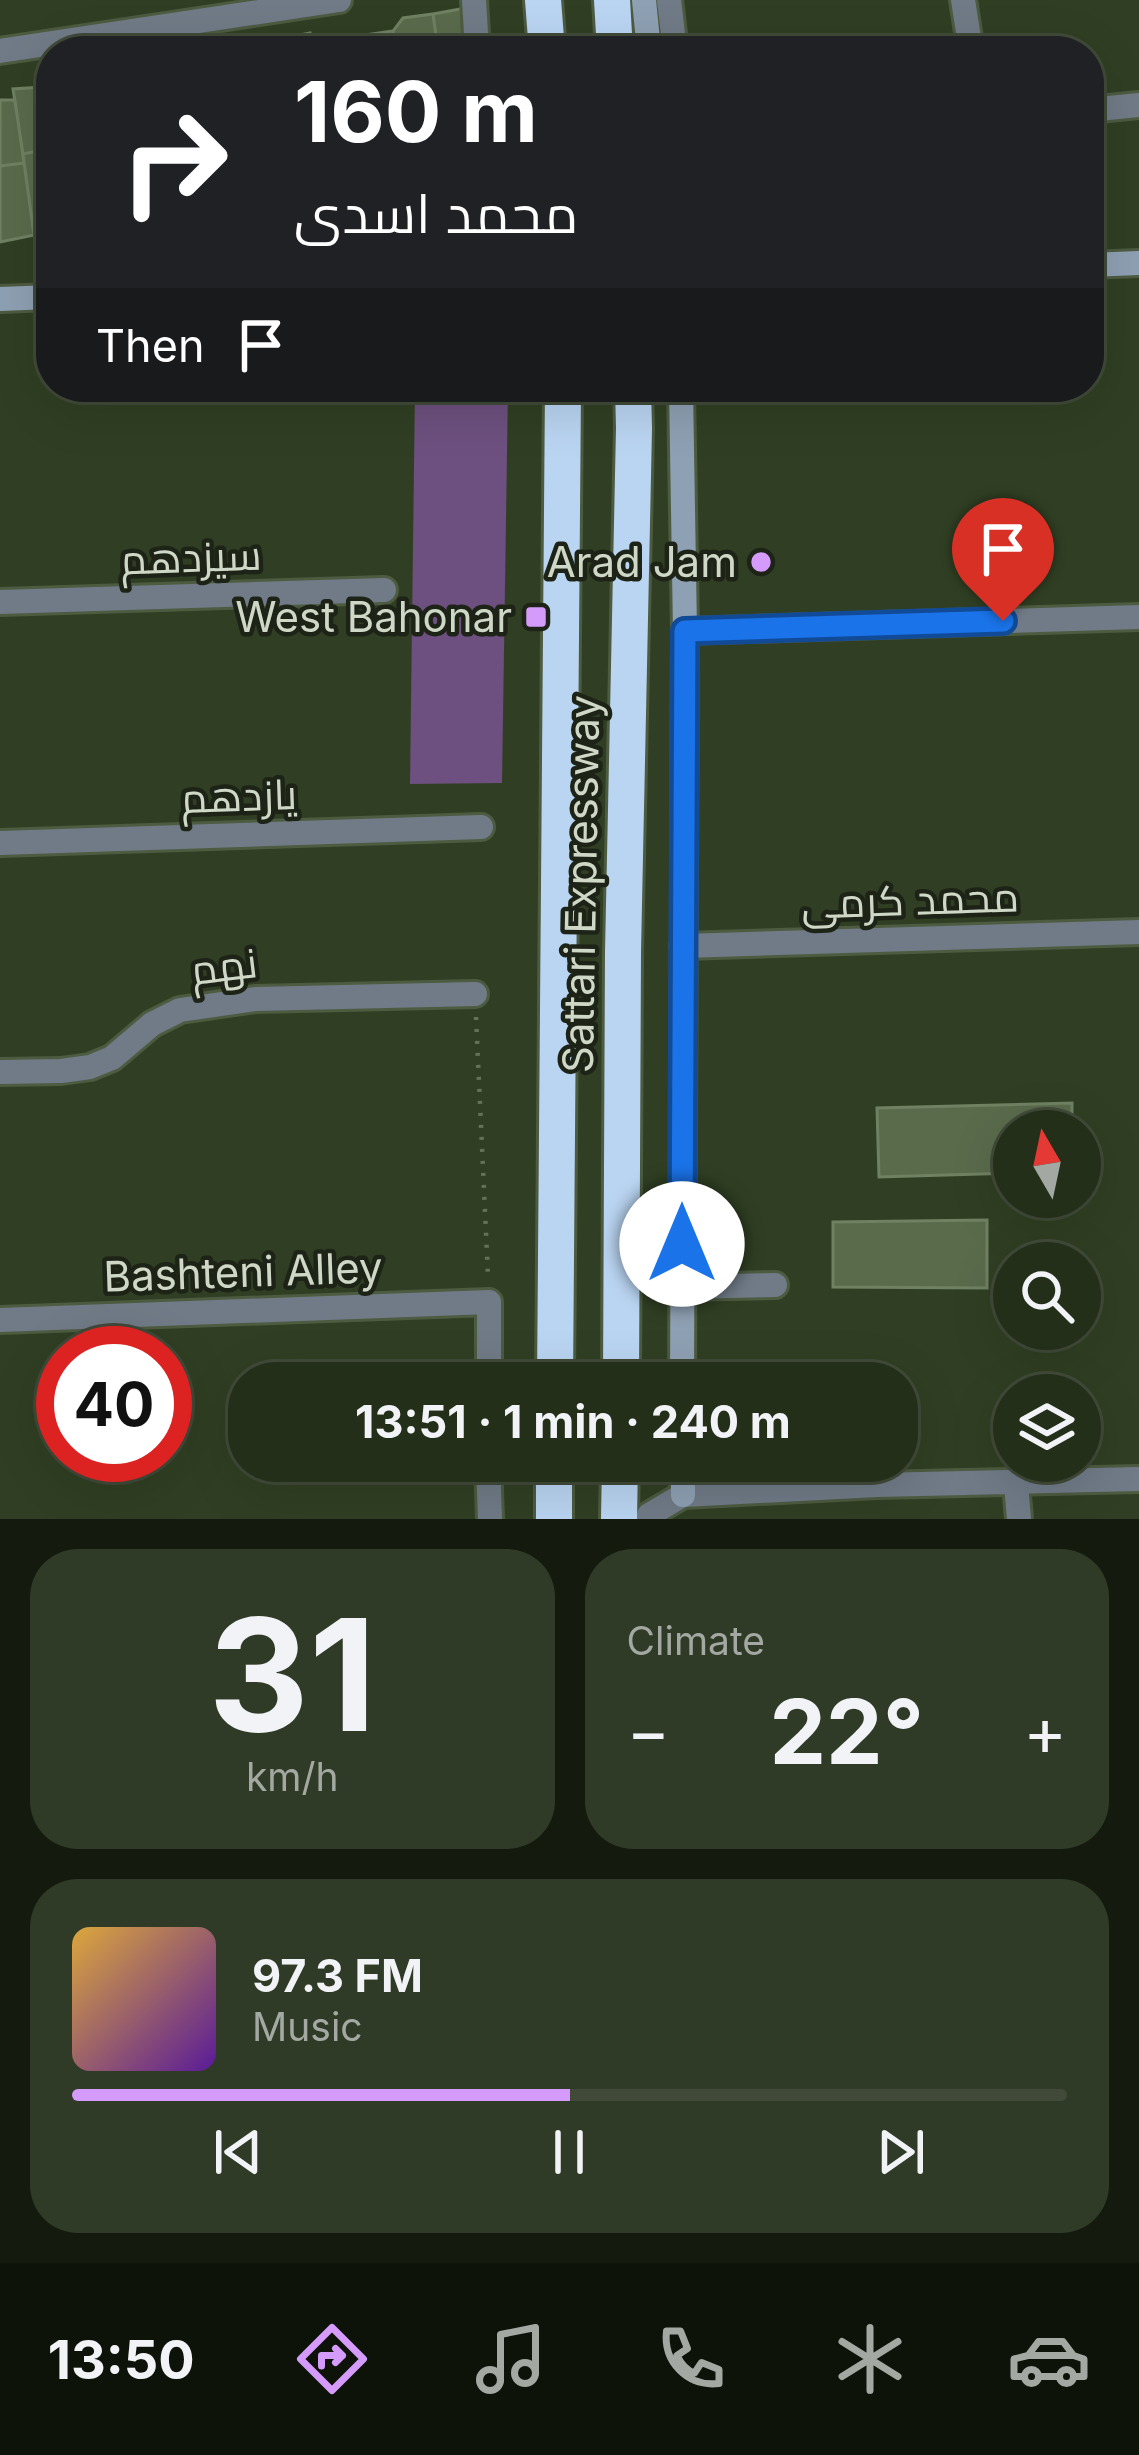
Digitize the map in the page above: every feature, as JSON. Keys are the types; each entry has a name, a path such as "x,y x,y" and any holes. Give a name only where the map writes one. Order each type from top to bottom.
{"highway":[{"path":"543,0 546,36"},
{"path":"612,0 614,36"},
{"name":"Sattari Expressway","path":"555,1362 563,402"},
{"name":"Sattari Expressway","path":"621,1362 633,402"},
{"path":"554,1482 554,1519"},
{"path":"620,1482 620,1519"}],"street":[{"path":"100,36 339,0"},
{"path":"475,0 476,36"},
{"path":"644,0 648,36"},
{"path":"669,0 673,36"},
{"path":"964,0 969,36"},
{"path":"0,51 36,46"},
{"path":"1104,108 1139,105"},
{"path":"1104,265 1139,263"},
{"path":"0,299 36,298"},
{"path":"681,402 685,631 682,1362"},
{"name":"سیزدهم","path":"0,602 384,590"},
{"path":"685,631 1139,617"},
{"name":"یازدهم","path":"0,843 481,826"},
{"name":"محمد کرمی","path":"683,946 1139,932"},
{"name":"نهم","path":"0,1072 90,1067 112,1058 152,1024 181,1010 255,999 475,994"},
{"path":"681,1287 775,1285"},
{"path":"489,1302 489,1362"},
{"name":"Bashteni Alley","path":"0,1320 489,1302"},
{"path":"649,1519 683,1495 1139,1479"},
{"path":"489,1482 490,1519"},
{"path":"683,1482 683,1495"},
{"path":"1016,1484 1019,1519"}],"path":[{"path":"475,994 489,1302"}],"shaded area":[{"path":"415,402 508,402 502,783 410,784"}],"building":[{"path":"471,7 474,36 436,36 433,14"},
{"path":"433,14 436,36 394,36 403,18"},
{"path":"36,87 36,151 23,154 13,89"},
{"path":"0,100 15,100 24,163 0,166"},
{"path":"36,151 36,235 34,235 23,154"},
{"path":"24,163 34,235 0,242 0,166"},
{"path":"1072,1103 1072,1110 993,1110 993,1174 879,1177 877,1108"},
{"path":"987,1220 987,1288 833,1287 833,1222"}],"place":[{"name":"Arad Jam","path":"761,562"},
{"name":"West Bahonar","path":"536,617"}],"route":[{"path":"682,1244 685,631 1003,621"}]}
